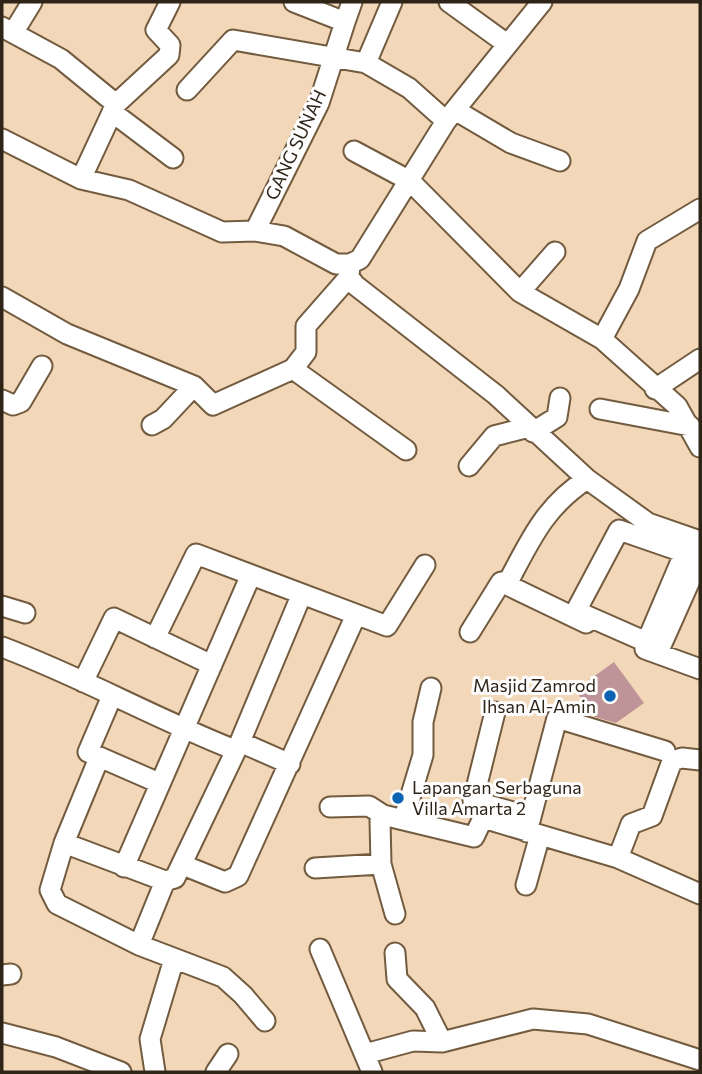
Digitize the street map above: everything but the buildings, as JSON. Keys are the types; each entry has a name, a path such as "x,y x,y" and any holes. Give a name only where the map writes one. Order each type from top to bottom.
{"street":[{"path":"32,2 7,30 61,59 173,158"},
{"name":"GANG SUNAH","path":"255,231 318,103 352,2"},
{"path":"366,63 392,2"},
{"path":"449,2 508,44"},
{"path":"2,297 67,334 194,386 213,405 293,369 306,352 306,326 360,259 451,116 542,2"},
{"path":"81,179 114,108 169,55 170,45 156,30 166,3"},
{"path":"305,4 345,22"},
{"path":"187,90 233,40 366,63 451,116 560,161"},
{"path":"2,139 81,179 129,190 222,232 255,231 284,236 350,271 496,394 531,430 587,479 648,523 700,541"},
{"path":"354,151 410,181 520,292 602,339 677,406 700,447"},
{"path":"602,339 629,289 647,241 700,209"},
{"path":"520,292 555,252"},
{"path":"655,389 700,359"},
{"path":"2,400 13,405 21,402 42,366"},
{"path":"293,369 406,450"},
{"path":"152,425 163,419 194,386"},
{"path":"470,466 494,436 531,430 557,417 560,398"},
{"path":"600,409 690,426"},
{"path":"507,584 544,515 564,494 587,479"},
{"path":"619,530 695,557 647,641 576,611 619,530"},
{"path":"155,638 196,554 250,577 387,626 425,565"},
{"path":"124,867 250,577"},
{"path":"470,632 501,582 539,603 667,660 700,669"},
{"path":"64,843 165,881 175,878 238,746 301,596"},
{"path":"2,606 25,612"},
{"path":"183,865 225,882 236,879 356,615"},
{"path":"83,682 113,618 212,665"},
{"path":"2,647 49,665 183,730 290,764"},
{"path":"404,818 424,755 423,722 431,688"},
{"path":"112,696 88,749 99,758 159,783"},
{"path":"495,712 473,801 533,828 618,858 700,894"},
{"path":"526,885 533,828 557,718 665,751"},
{"path":"99,758 64,843 50,890 54,901 139,944 223,977 265,1021"},
{"path":"618,858 631,824 652,816 672,761 681,758 700,760"},
{"path":"330,807 369,806 383,815 474,837 484,818 533,828"},
{"path":"383,815 380,820 382,864 395,914"},
{"path":"314,868 382,864"},
{"path":"139,944 165,881"},
{"path":"678,893 700,902"},
{"path":"320,949 372,1072"},
{"path":"395,953 397,979 425,1008 442,1042"},
{"path":"155,1072 150,1040 174,959"},
{"path":"365,1054 413,1041 442,1042 533,1019 588,1024 700,1060"},
{"path":"2,1033 56,1047 121,1072"},
{"path":"216,1072 228,1054"}],"place":[{"name":"Masjid Zamrod Ihsan Al-Amin","path":"610,696"},
{"name":"Lapangan Serbaguna Villa Amarta 2","path":"398,798"}]}
